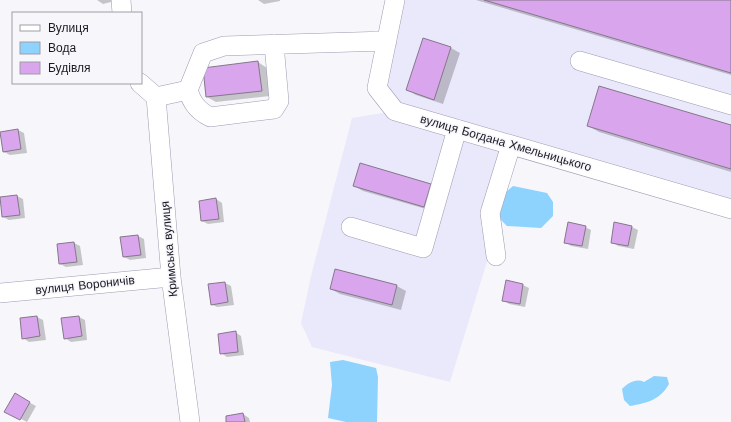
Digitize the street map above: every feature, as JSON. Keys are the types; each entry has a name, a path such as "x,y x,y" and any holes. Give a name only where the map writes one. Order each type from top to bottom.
{"street":[{"path":"121,0 122,12"},
{"name":"вулиця Богдана Хмельницького","path":"395,0 377,88 395,111 731,209"},
{"path":"274,44 279,101 274,108 210,117 201,112 192,102 188,90 203,53 224,46 274,44 387,41"},
{"path":"580,61 731,105"},
{"path":"141,84 156,97 188,90"},
{"name":"Кримська вулиця","path":"156,97 171,277 190,422"},
{"path":"351,227 423,248 457,129"},
{"path":"496,256 490,213 511,145"},
{"name":"вулиця Вороничів","path":"0,293 171,277"}],"shaded area":[{"path":"395,0 731,0 731,209 504,143 481,227 490,252 450,382 312,347 301,323 311,276 352,118 395,111 377,88"}],"water":[{"path":"513,186 547,193 553,202 553,216 541,228 507,226 499,218 506,192"},
{"path":"343,360 376,368 378,377 377,422 346,422 328,418 332,385 330,362"},
{"path":"654,376 667,377 669,384 662,394 642,404 630,406 624,400 622,389 629,383 635,381 644,382"}],"building":[{"path":"484,0 731,0 731,73"},
{"path":"423,38 451,47 434,100 406,90"},
{"path":"258,61 262,91 206,97 203,68"},
{"path":"599,86 731,125 731,169 587,126"},
{"path":"18,129 21,149 3,152 0,132"},
{"path":"360,163 431,184 424,207 353,186"},
{"path":"17,195 20,215 2,217 0,197"},
{"path":"216,198 219,219 201,221 199,201"},
{"path":"568,222 586,226 582,246 564,243"},
{"path":"614,222 632,226 628,246 611,243"},
{"path":"138,235 141,255 123,257 120,237"},
{"path":"74,242 77,262 59,264 57,244"},
{"path":"335,269 397,285 392,305 330,289"},
{"path":"506,280 523,284 520,304 502,301"},
{"path":"225,282 228,302 211,305 208,284"},
{"path":"37,316 40,336 22,339 20,318"},
{"path":"79,316 82,336 64,339 61,318"},
{"path":"236,331 238,352 220,354 218,334"},
{"path":"15,393 30,402 20,420 4,412"},
{"path":"243,413 245,422 226,422 226,416"}]}
